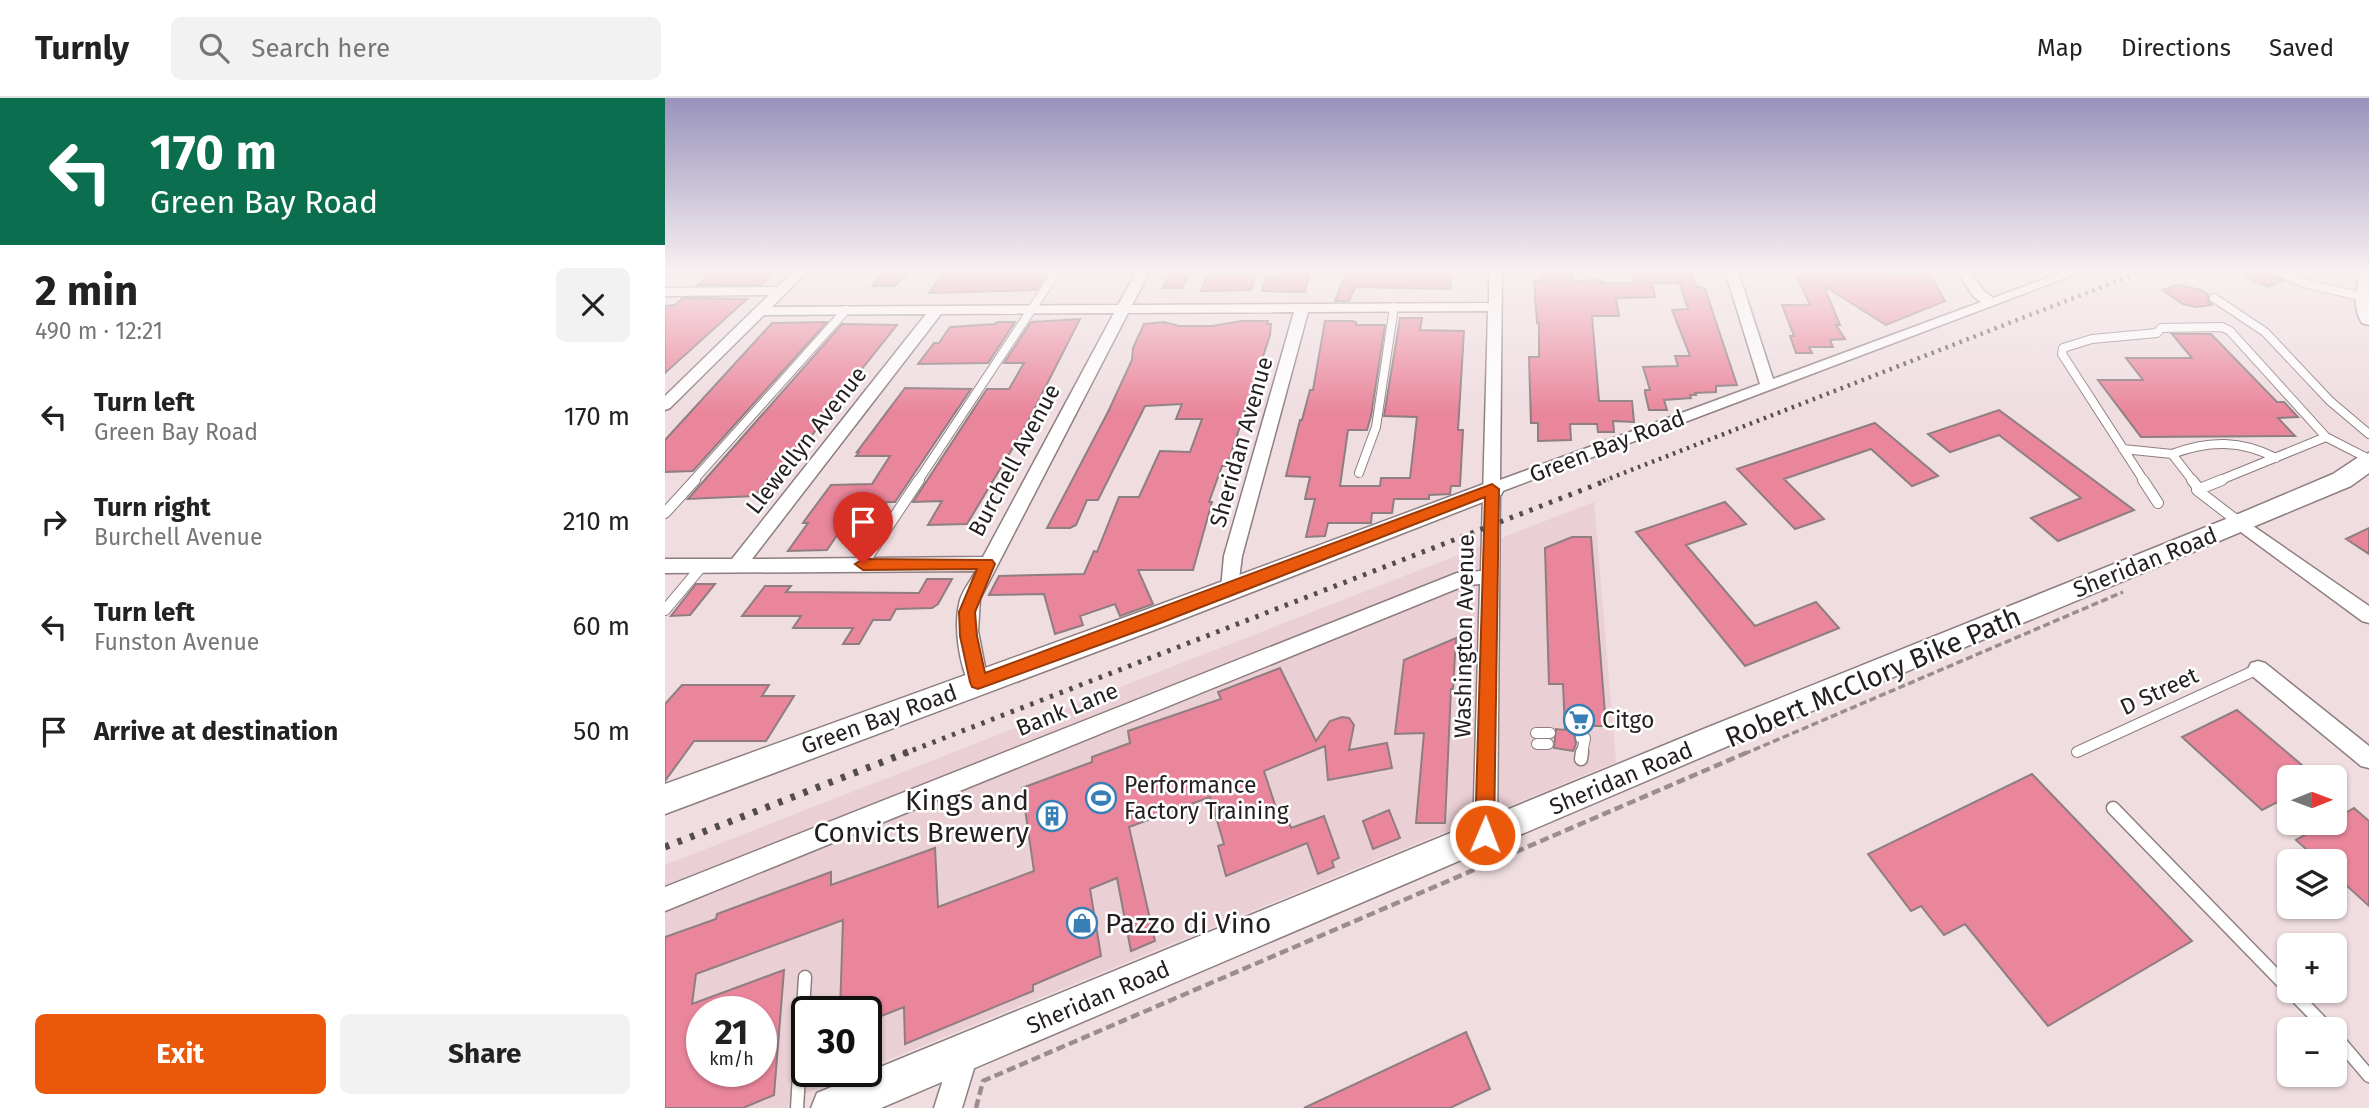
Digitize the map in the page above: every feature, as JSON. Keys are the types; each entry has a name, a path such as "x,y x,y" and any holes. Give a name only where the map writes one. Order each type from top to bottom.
{"main road":[{"name":"Sheridan Road","path":"832,1108 2342,480 2369,460"},
{"name":"Green Bay Road","path":"665,799 1492,489"}],"street":[{"path":"665,405 754,318"},
{"name":"Llewellyn Avenue","path":"737,565 931,318"},
{"name":"Burchell Avenue","path":"978,682 968,636 967,612 987,564 1117,318"},
{"name":"Sheridan Avenue","path":"1230,589 1233,556 1299,318"},
{"name":"Washington Avenue","path":"1485,835 1495,318"},
{"path":"1746,318 1768,386"},
{"name":"Green Bay Road","path":"1492,489 1947,318"},
{"path":"2240,523 2369,616"},
{"path":"665,566 987,564"},
{"name":"Bank Lane","path":"665,900 1464,578 1490,577"},
{"path":"2258,669 2369,759"},
{"path":"949,1108 965,1052"}],"lane":[{"path":"665,513 839,318"},
{"path":"863,564 1024,318"},
{"path":"1359,472 1376,426 1392,318"},
{"path":"2248,318 2346,416 2369,434"},
{"path":"2158,503 2062,354 2063,348 2092,339 2157,333 2161,328 2222,327 2230,331 2326,438 2369,460"},
{"path":"2199,489 2326,438"},
{"path":"2123,449 2172,454 2197,444 2240,443 2257,447 2276,458"},
{"path":"2172,454 2199,489 2197,490 2240,523"},
{"path":"665,610 702,566"},
{"name":"D Street","path":"2077,752 2258,669"},
{"path":"2113,808 2277,977"},
{"path":"797,1108 805,977"},
{"path":"2303,1003 2316,1017"},
{"path":"2347,1050 2369,1076"}],"path":[{"name":"Robert McClory Bike Path","path":"976,1108 983,1081 1534,843 2089,609 2133,586"}],"shaded area":[{"path":"1594,502 1616,762 882,1062 882,996 791,996 791,1087 821,1087 791,1099 787,1108 665,1108 665,865"}],"building":[{"path":"665,318 726,318 665,373"},
{"path":"1400,318 1422,318 1420,330 1464,331 1458,430 1463,430 1460,486 1451,486 1450,494 1429,495 1429,499 1394,499 1392,513 1372,513 1371,523 1328,523 1325,536 1306,537 1315,499 1305,499 1310,477 1286,476 1300,420 1310,390 1313,390 1325,321 1385,325 1371,416 1367,430 1348,430 1340,486 1380,486 1381,478 1410,478 1417,417 1384,416"},
{"path":"1537,318 1592,318 1599,401 1632,401 1634,422 1613,421 1614,432 1598,432 1597,424 1570,424 1571,440 1538,441 1538,423 1531,423 1529,357 1539,357"},
{"path":"1675,318 1715,318 1737,385 1716,386 1716,392 1695,393 1696,395 1690,395 1691,398 1664,400 1667,410 1649,410 1645,390 1650,390 1643,367 1678,366 1675,356 1690,356"},
{"path":"1787,318 1837,318 1840,325 1836,325 1845,339 1830,340 1833,347 1809,347 1812,353 1796,353 1790,336 1794,336"},
{"path":"1875,318 1903,318 1886,325"},
{"path":"1080,319 1023,431 967,524 928,525 942,501 913,502 987,389 1009,389 1024,363 1004,363 1031,322"},
{"path":"1241,321 1268,321 1267,324 1271,324 1270,335 1227,466 1222,466 1209,502 1212,502 1193,570 1138,570 1153,604 1120,616 1115,604 1080,616 1083,625 1055,634 1044,594 989,595 999,576 1084,574 1094,551 1097,552 1119,497 1139,497 1160,451 1190,452 1202,419 1176,419 1182,404 1145,406 1098,500 1087,500 1076,525 1070,528 1047,528 1108,412 1132,360 1133,348 1144,324 1164,322 1179,326 1212,326"},
{"path":"827,322 693,471 665,472 665,440 772,323"},
{"path":"1015,322 988,363 918,364 934,343 939,343 950,327"},
{"path":"842,324 897,325 830,404 836,404 785,470 775,470 755,496 688,499"},
{"path":"2172,334 2211,334 2277,402 2284,402 2298,417 2278,418 2295,436 2141,437 2098,380 2143,380 2126,358 2192,358"},
{"path":"905,388 971,389 895,502 887,502 876,519 848,519 827,550 788,551 808,523 803,523 831,485 872,484 890,456 856,456 857,452"},
{"path":"1999,410 2134,510 2058,541 2031,518 2081,498 1999,435 1950,452 1928,434"},
{"path":"1875,423 1938,476 1912,486 1871,449 1784,479 1824,519 1795,529 1737,469"},
{"path":"1725,502 1746,524 1686,545 1755,626 1816,602 1839,628 1745,666 1636,532"},
{"path":"2369,528 2369,554 2346,539"},
{"path":"1572,537 1591,537 1606,726 1583,726 1582,731 1574,735 1576,744 1573,751 1554,748 1556,729 1565,730 1563,684 1549,684 1545,548"},
{"path":"927,579 952,579 938,604 932,608 896,609 890,620 873,620 859,644 843,644 853,628 793,628 801,616 742,616 765,586 791,586 786,592 919,593"},
{"path":"696,584 715,584 690,615 671,616"},
{"path":"1456,638 1445,823 1416,823 1424,733 1395,734 1404,660"},
{"path":"1280,668 1316,741 1330,721 1342,717 1349,718 1354,725 1349,750 1387,743 1392,768 1328,780 1325,746 1264,771 1277,811 1284,808 1291,828 1324,816 1339,858 1332,861 1334,867 1318,874 1307,843 1226,876 1218,846 1224,844 1210,797 1129,827 1155,941 1131,951 1117,878 1090,889 1101,956 1033,985 1033,991 905,1044 904,1007 882,1016 882,996 841,996 843,920 696,974 693,996 686,996 686,1087 775,1087 774,1095 743,1108 665,1108 665,937 716,919 717,914 831,872 831,885 935,848 938,907 1034,871 1022,788 1092,762 1092,757 1130,743 1128,731 1221,699 1218,692"},
{"path":"682,685 769,685 762,696 794,696 766,741 694,741 665,781 665,704"},
{"path":"2237,710 2302,765 2277,765 2277,802 2262,810 2182,737"},
{"path":"2032,774 2192,941 2048,1026 1965,924 1944,935 1921,906 1911,911 1868,854"},
{"path":"2354,808 2369,821 2369,906 2347,886 2347,849 2306,849 2296,840 2305,835 2347,835 2347,812"},
{"path":"1389,810 1400,838 1373,849 1363,821"},
{"path":"784,970 777,1058 777,996 714,996"},
{"path":"1466,1032 1490,1089 1450,1108 1304,1108"}],"railway":[{"path":"1603,481 2022,318"},
{"path":"903,754 1608,480"},
{"path":"665,847 908,752"}],"place":[{"name":"Citgo","path":"1579,720"},
{"name":"Performance Factory Training","path":"1101,798"},
{"name":"Kings and Convicts Brewery","path":"1052,816"},
{"name":"Pazzo di Vino","path":"1082,923"}],"route":[{"path":"863,564 987,564 970,599 967,612 968,636 978,682 1155,618 1492,489 1485,835"}]}
